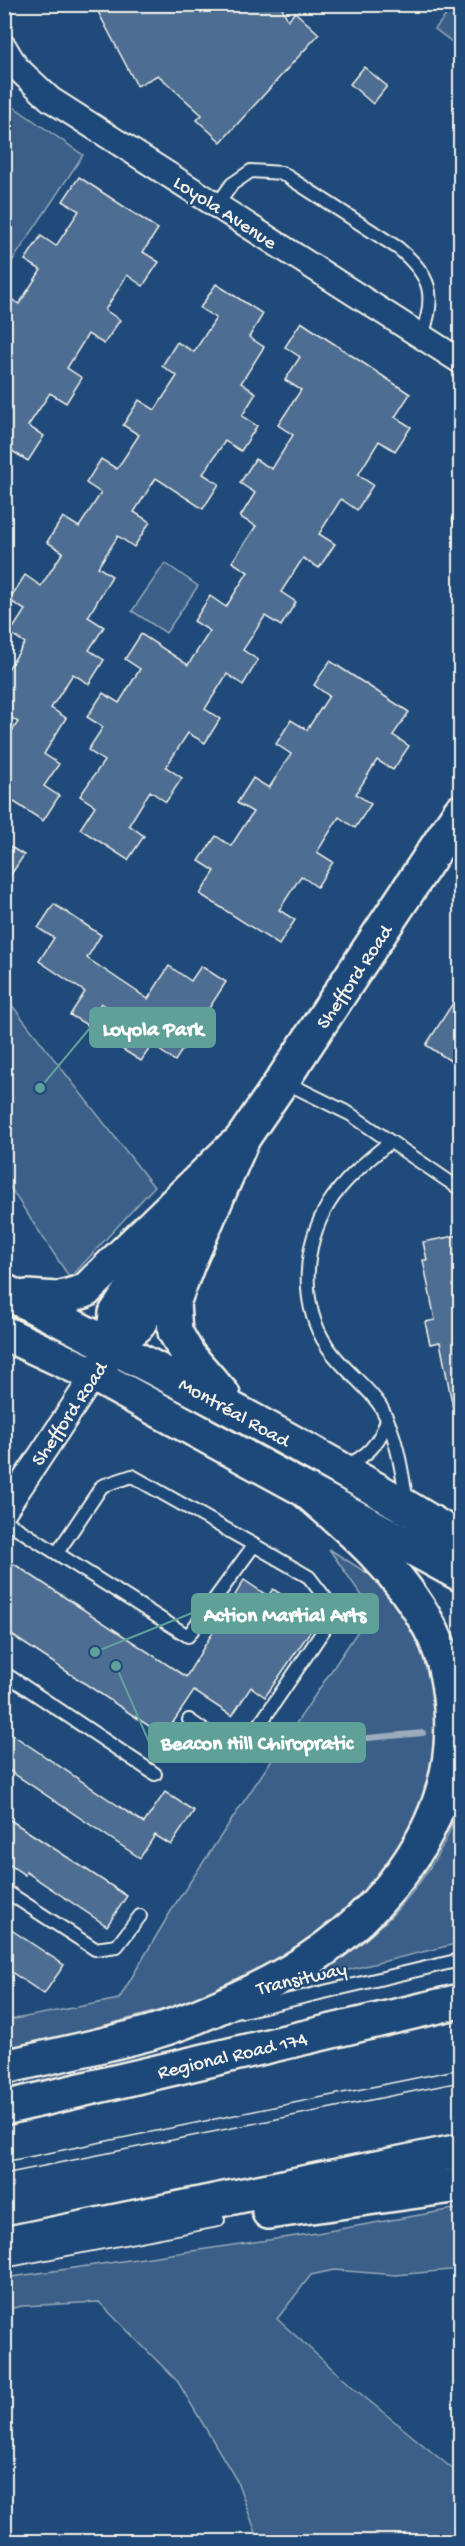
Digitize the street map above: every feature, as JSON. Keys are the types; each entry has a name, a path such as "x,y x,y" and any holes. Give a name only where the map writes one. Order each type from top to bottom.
{"main road":[{"name":"Shefford Road","path":"94,1375 113,1346 138,1325 195,1228 243,1138 460,812"},
{"path":"9,1293 57,1299 85,1291 243,1138"},
{"path":"238,1413 189,1356 175,1332 173,1304 189,1261 243,1138"},
{"name":"Montréal Road","path":"9,1293 238,1413 408,1507 460,1540"},
{"name":"Montréal Road","path":"4,1333 94,1375 460,1574"},
{"path":"4,2067 151,2032 205,2013 307,1962 344,1935 380,1900 413,1859 435,1817 448,1775 453,1734 450,1692 442,1659 429,1626 384,1562 356,1533 305,1490"},
{"name":"Regional Road 174","path":"4,2108 460,2001"},
{"path":"4,2244 460,2151"},
{"path":"4,2244 218,2220 312,2204 460,2185"}],"street":[{"name":"Loyola Avenue","path":"4,47 16,67 50,99 460,361"},
{"name":"Shefford Road","path":"8,1497 94,1375"}],"lane":[{"path":"217,205 231,184 251,171 282,173 398,248 413,261 424,274 430,292 431,309 422,336"},
{"path":"282,1081 331,1103 460,1189"},
{"path":"390,1142 348,1179 329,1203 310,1251 309,1297 315,1321 325,1343 338,1362 380,1406 387,1420 399,1458 408,1507"},
{"path":"339,1469 366,1456 382,1435 387,1420"},
{"path":"57,1553 102,1486 132,1476 309,1577 336,1612 239,1755 189,1720"},
{"path":"4,1520 188,1636 254,1545"},
{"path":"4,1672 155,1773"},
{"path":"4,1890 94,1949 117,1946 140,1916"},
{"name":"Transitway","path":"151,2032 460,1960"},
{"path":"4,2261 218,2220"}],"shaded area":[{"path":"454,5 460,5 460,48 435,29"},
{"path":"5,95 14,107 83,155 5,272"},
{"path":"165,563 198,586 166,633 132,611"},
{"path":"4,995 154,1187 70,1278 5,1180"},
{"path":"329,1549 375,1578 394,1597 428,1651 442,1722 417,1834 340,1926 232,1986 176,2006 5,2052 4,2021 119,1999 174,1906 372,1610"},
{"path":"460,1793 460,1943 315,1978 373,1933 406,1900 421,1881 447,1837"},
{"path":"460,2208 460,2269 396,2275 334,2270 311,2275 277,2319 356,2390 460,2475 460,2541 259,2541 237,2481 178,2382 99,2302 22,2306 5,2310 5,2278 317,2233"}],"building":[{"path":"94,4 280,4 288,20 295,12 319,34 221,142 197,120 202,115 158,75 137,86"},
{"path":"364,67 387,86 373,104 350,84"},
{"path":"79,177 158,229 143,252 159,262 143,286 127,275 105,310 120,320 104,344 88,334 67,368 82,378 66,403 50,393 28,426 44,436 28,461 4,446 4,295 19,304 41,270 25,260 41,236 56,246 79,211 63,201"},
{"path":"216,284 263,314 249,337 264,347 241,383 256,393 242,416 257,426 241,451 225,441 203,474 219,484 203,509 156,478 134,512 150,522 134,547 118,536 98,567 112,576 88,617 104,627 89,650 104,660 89,684 73,674 51,708 66,718 44,754 59,764 44,786 59,796 43,821 5,796 4,743 18,722 4,713 4,675 25,643 10,633 25,610 9,600 25,575 41,586 63,552 47,542 63,517 79,527 101,493 86,483 101,459 117,469 139,435 123,425 139,400 155,410 177,376 162,366 177,342 194,352 216,318 200,308"},
{"path":"301,322 410,394 395,417 411,427 395,451 379,441 358,475 373,485 357,510 341,499 319,534 335,544 319,568 303,558 281,592 296,602 281,626 265,616 243,650 258,660 243,685 227,674 205,709 220,719 205,743 188,733 166,767 182,778 166,802 150,791 129,825 144,836 128,860 80,829 95,806 80,796 104,761 88,750 103,727 87,717 103,693 119,703 140,669 125,659 141,634 188,665 210,631 194,621 210,596 226,607 248,572 232,562 256,526 240,517 255,493 240,483 255,459 272,469 293,435 278,425 301,390 285,380 300,357 285,347"},
{"path":"330,661 409,712 393,735 409,746 393,770 377,760 356,794 371,804 355,828 339,817 317,852 333,862 317,887 301,876 279,910 295,920 279,945 200,894 215,871 199,861 216,836 231,846 253,812 237,803 253,778 269,788 291,754 276,744 291,720 307,730 329,696 314,685"},
{"path":"4,843 24,855 4,885"},
{"path":"54,904 101,935 87,958 148,999 169,966 191,981 201,966 226,982 175,1061 152,1045 141,1061 117,1046 132,1023 101,1003 87,1025 70,1015 85,992 39,961 54,938 38,928"},
{"path":"460,992 460,1067 426,1045"},
{"path":"460,1235 460,1407 453,1408 440,1342 430,1344 425,1322 435,1320 423,1260 427,1260 423,1242"},
{"path":"14,1564 186,1677 244,1580 268,1596 273,1589 304,1609 300,1616 314,1626 265,1697 251,1687 232,1716 194,1691 164,1736 4,1630 4,1579"},
{"path":"4,1729 144,1823 165,1792 194,1811 171,1845 155,1835 140,1858 4,1767"},
{"path":"4,1816 127,1896 107,1926 26,1872 25,1875 4,1861"},
{"path":"4,1925 64,1965 44,1994 4,1967"}],"waterway":[{"path":"357,1739 423,1733"}],"tram line":[{"path":"4,2162 460,2069"},
{"path":"4,2174 460,2082"}],"place":[{"name":"Loyola Park","path":"40,1088"},
{"name":"Action Martial Arts","path":"95,1652"},
{"name":"Beacon Hill Chiropratic","path":"116,1666"}]}
